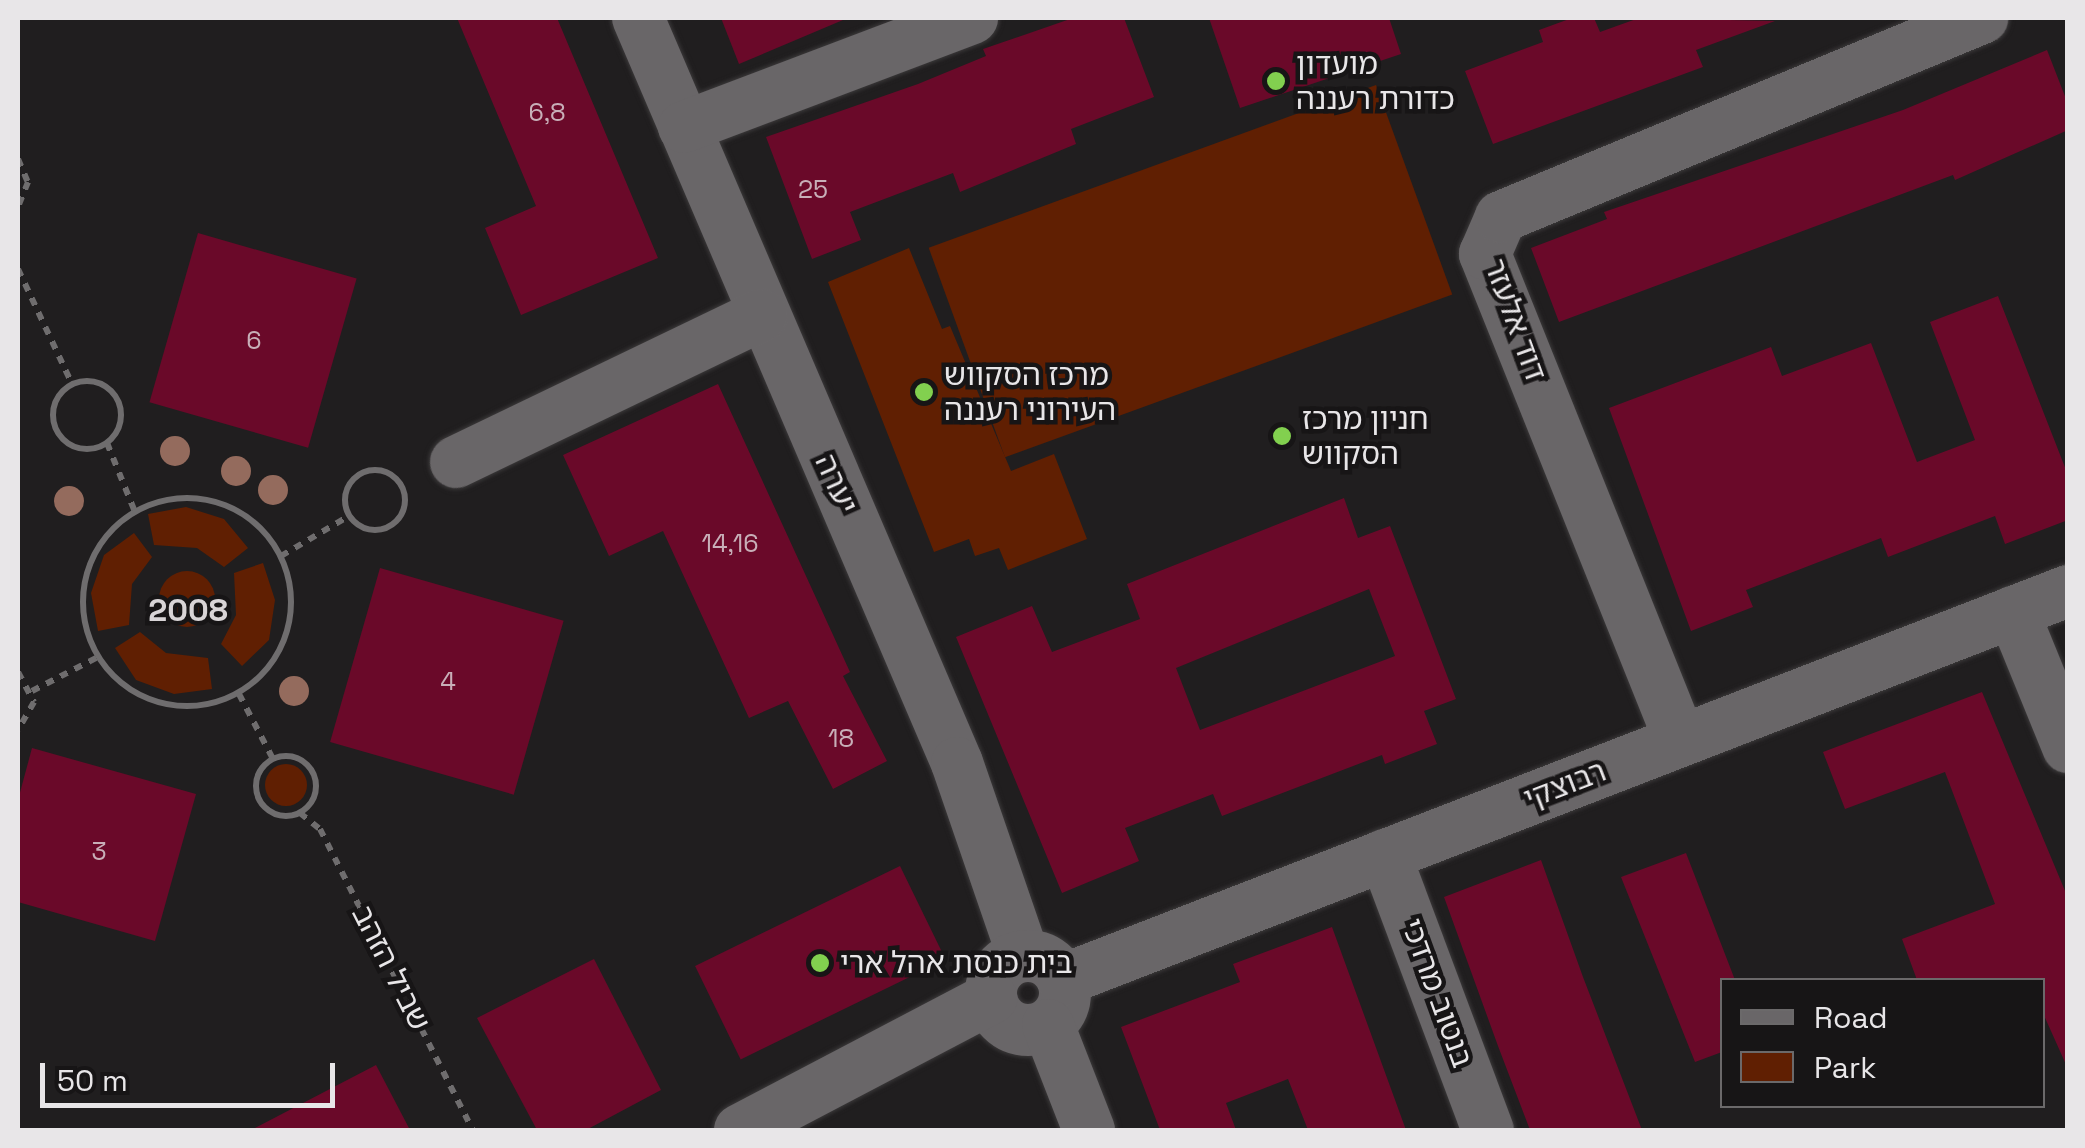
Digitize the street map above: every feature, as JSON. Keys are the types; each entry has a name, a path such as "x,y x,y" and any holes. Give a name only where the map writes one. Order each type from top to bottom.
{"street":[{"name":"יערה","path":"638,18 956,763 1045,987 1089,1130"},
{"path":"684,127 972,18"},
{"name":"דוד אלעזר","path":"1680,740 1486,254 1501,217 1982,18"},
{"path":"456,462 762,314"},
{"name":"רבוצקי","path":"1045,987 2068,590"},
{"path":"2013,612 2068,747"},
{"name":"בנטוב מרדכי","path":"1385,855 1488,1130"},
{"path":"740,1130 990,998 994,975 1045,987"}],"path":[{"path":"18,159 28,182 18,207"},
{"path":"18,269 72,384"},
{"path":"93,381 115,395 121,418 107,442 80,447 58,433 56,401 72,384 93,381"},
{"path":"107,442 135,512"},
{"path":"377,470 396,479 405,499 389,527 367,529 349,516 345,494 357,476 377,470"},
{"path":"190,498 218,502 244,514 281,556 290,618 282,648 239,694 209,705 146,698 118,681 98,656 86,626 83,592 92,560 110,532 135,512 190,498"},
{"path":"281,556 349,516"},
{"path":"32,690 98,656"},
{"path":"18,672 32,690 32,712 18,730"},
{"path":"239,694 273,759"},
{"path":"273,759 299,759 314,774 314,796 300,812 278,815 261,802 257,781 273,759"},
{"name":"שביל הזהב","path":"300,812 320,828 472,1130"}],"green space":[{"path":"1376,85 1452,295 1005,457 929,248"},
{"name":"מרכז הסקווש העירוני רעננה","path":"909,248 942,329 950,326 1011,471 1054,454 1087,539 1008,570 999,548 975,556 969,539 934,552 828,282"},
{"path":"186,507 224,519 248,548 224,567 197,548 154,545 148,514"},
{"path":"134,533 152,557 132,584 129,625 98,631 91,593 104,555"},
{"path":"263,563 275,600 269,640 242,666 221,644 236,615 234,573"},
{"path":"187,571 207,579 215,599 207,619 187,627 167,619 159,599 167,579"},
{"path":"140,632 166,653 208,658 212,689 174,694 136,680 115,648"},
{"path":"286,764 301,770 307,785 301,800 286,806 271,800 265,785 271,770"}],"building":[{"path":"457,18 557,18 658,258 521,315 485,228 536,206"},
{"path":"721,18 843,18 843,20 739,64"},
{"path":"1073,18 1124,18 1154,97 1071,129 1076,144 960,192 953,173 850,212 861,240 812,259 766,137 918,84 986,56 983,49"},
{"name":"מועדון כדורת רעננה","path":"1209,18 1389,18 1401,54 1240,108"},
{"path":"1572,18 1594,18 1600,32 1639,18 1775,21 1696,50 1703,67 1493,144 1465,71 1543,42 1539,30"},
{"path":"2047,50 2068,104 2068,130 1955,180 1953,175 1559,322 1531,248 1607,219 1604,212 1903,110"},
{"path":"198,233 357,278 308,448 149,402"},
{"path":"1998,296 2068,475 2068,520 2005,544 1995,516 1888,557 1881,538 1746,590 1753,607 1691,631 1609,408 1771,347 1782,376 1871,343 1917,462 1975,440 1930,322"},
{"path":"718,384 850,672 843,676 887,761 833,789 788,701 749,718 663,531 609,556 563,455"},
{"path":"1344,498 1358,538 1390,526 1456,699 1424,711 1437,744 1385,764 1382,755 1222,816 1213,794 1125,828 1139,861 1062,893 956,637 1032,606 1052,652 1140,619 1127,584","holes":["1369,589 1395,656 1200,730 1176,668"]},
{"path":"380,568 564,621 514,795 330,742"},
{"path":"1982,692 2068,898 2068,1069 2045,1018 2045,978 1916,978 1902,939 1995,904 1945,772 1845,809 1823,752"},
{"path":"32,748 196,794 155,941 18,902 18,800"},
{"path":"1686,853 1734,978 1720,978 1720,1053 1695,1062 1621,877"},
{"path":"1541,860 1642,1130 1530,1130 1498,1046 1444,897"},
{"name":"בית כנסת אהל ארי","path":"900,866 946,959 741,1059 695,966"},
{"path":"1332,927 1406,1130 1308,1130 1288,1079 1226,1103 1236,1130 1160,1130 1121,1027 1240,982 1233,964"},
{"path":"594,959 661,1090 586,1130 537,1130 477,1018"},
{"path":"376,1065 410,1130 251,1130"}],"place":[{"name":"מועדון כדורת רעננה","path":"1276,81"},
{"name":"מרכז הסקווש העירוני רעננה","path":"924,392"},
{"name":"חניון מרכז הסקווש","path":"1282,436"},
{"name":"בית כנסת אהל ארי","path":"820,963"}],"district":[{"name":"2008","path":"188,610"}]}
